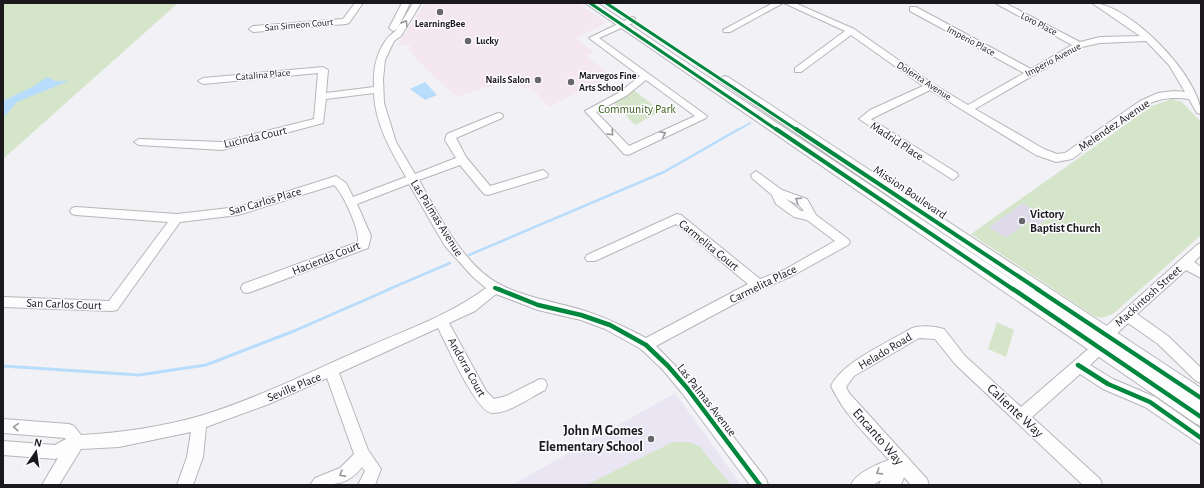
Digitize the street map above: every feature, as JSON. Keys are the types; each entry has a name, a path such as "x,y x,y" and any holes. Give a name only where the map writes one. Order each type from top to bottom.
{"main road":[{"name":"Mission Boulevard","path":"590,3 627,22 1102,342 1201,417"},
{"name":"Mission Boulevard","path":"606,3 627,22"},
{"name":"Mission Boulevard","path":"1102,342 1201,398"}],"street":[{"name":"San Simeon Court","path":"253,29 346,21 359,3"},
{"name":"Las Palmas Avenue","path":"390,40 390,34 406,3"},
{"name":"Las Palmas Avenue","path":"417,3 398,34 390,40 380,60 378,90 379,103 391,142 457,253 476,273 495,288 538,305 581,315 610,325 646,345 668,366 687,388 760,485"},
{"path":"727,30 779,3"},
{"name":"Dolerita Avenue","path":"788,3 851,31 930,86 968,109 1040,152 1050,157 1061,158"},
{"name":"Loro Place","path":"999,3 1079,45"},
{"path":"1096,3 1117,14 1166,56 1180,75 1201,111"},
{"name":"Imperio Place","path":"913,10 1030,72"},
{"path":"627,22 593,38 702,116 628,151 590,111 622,94 645,76"},
{"path":"798,70 851,31"},
{"name":"Imperio Avenue","path":"968,109 1079,45 1100,40 1146,38"},
{"name":"Catalina Place","path":"203,81 323,70"},
{"name":"Lucinda Court","path":"139,142 222,146 319,121 323,70"},
{"name":"Madrid Place","path":"930,86 874,112 864,119 953,176"},
{"path":"322,96 378,90"},
{"name":"Melendez Avenue","path":"1061,158 1069,155 1148,101 1158,96 1174,94 1191,96"},
{"path":"498,116 451,136 450,140 462,160 488,192 543,174"},
{"path":"350,202 462,160"},
{"name":"Carmelita Place","path":"646,345 758,285 788,273 844,242 811,217 798,214 780,201 777,192 756,175"},
{"name":"San Carlos Place","path":"76,211 177,218 238,211 336,180 342,186 350,202"},
{"name":"Hacienda Court","path":"247,288 364,245 365,236 350,202"},
{"name":"San Carlos Court","path":"3,302 112,306 177,218"},
{"name":"Carmelita Court","path":"591,258 677,218 758,285"},
{"name":"Mackintosh Street","path":"1021,417 1201,248"},
{"path":"1185,263 1201,273"},
{"name":"Seville Place","path":"3,448 55,452 77,442 119,440 199,423 264,399 441,321 470,307 495,288"},
{"path":"1128,315 1163,340 1201,377"},
{"name":"Andorra Court","path":"441,321 481,396 491,406 509,402 540,385"},
{"name":"Helado Road","path":"838,386 849,372 917,332 939,333"},
{"name":"Caliente Way","path":"939,333 960,360 1094,485"},
{"path":"1078,365 1108,384 1150,402 1201,438"},
{"path":"330,371 362,455 373,469 370,479 366,485"},
{"name":"Encanto Way","path":"838,386 844,398 921,485"},
{"path":"185,485 195,456 199,423"},
{"path":"3,426 69,431 77,442 50,485"},
{"path":"318,485 328,478 338,477 353,467 362,455"},
{"path":"859,485 884,469 901,463"},
{"path":"887,485 895,480 901,463"}],"shaded area":[{"path":"425,3 578,3 606,22 605,24 576,38 594,52 586,56 611,75 549,107 533,89 500,83 457,97 427,70 408,49 411,45 397,45"},
{"name":"John M Gomes Elementary School","path":"675,393 741,485 512,485"}],"green space":[{"path":"3,3 178,3 3,159"},
{"name":"Community Park","path":"631,88 661,111 635,125 611,100"},
{"path":"1172,99 1182,102 1201,122 1201,235 1113,314 1101,318 1094,316 971,234 1152,106"},
{"path":"997,322 1014,330 1006,357 988,349"},
{"path":"673,442 689,442 699,446 731,485 586,485"}],"water":[{"path":"47,77 56,81 69,81 17,102 3,118 3,101 34,86"},
{"path":"425,82 437,95 425,100 410,89"}],"building":[{"name":"Victory Baptist Church","path":"1023,203 1047,219 1036,227 1028,222 1006,238 989,227"}],"waterway":[{"path":"738,130 750,123"},
{"path":"469,255 664,172 739,129"},
{"path":"387,290 450,263"},
{"path":"3,366 139,375 206,365 294,331 390,289"}],"cycle path":[{"path":"590,3 1201,417"},
{"path":"606,3 1201,398"},
{"path":"495,288 538,305 581,315 610,325 646,345 668,366 687,388 760,485"},
{"path":"1078,365 1108,384 1150,402 1201,438"}],"place":[{"name":"LearningBee","path":"440,12"},
{"name":"Lucky","path":"468,41"},
{"name":"Nails Salon","path":"538,80"},
{"name":"Marvegos Fine Arts School","path":"571,82"},
{"name":"Victory Baptist Church","path":"1022,221"},
{"name":"John M Gomes Elementary School","path":"651,439"}]}
